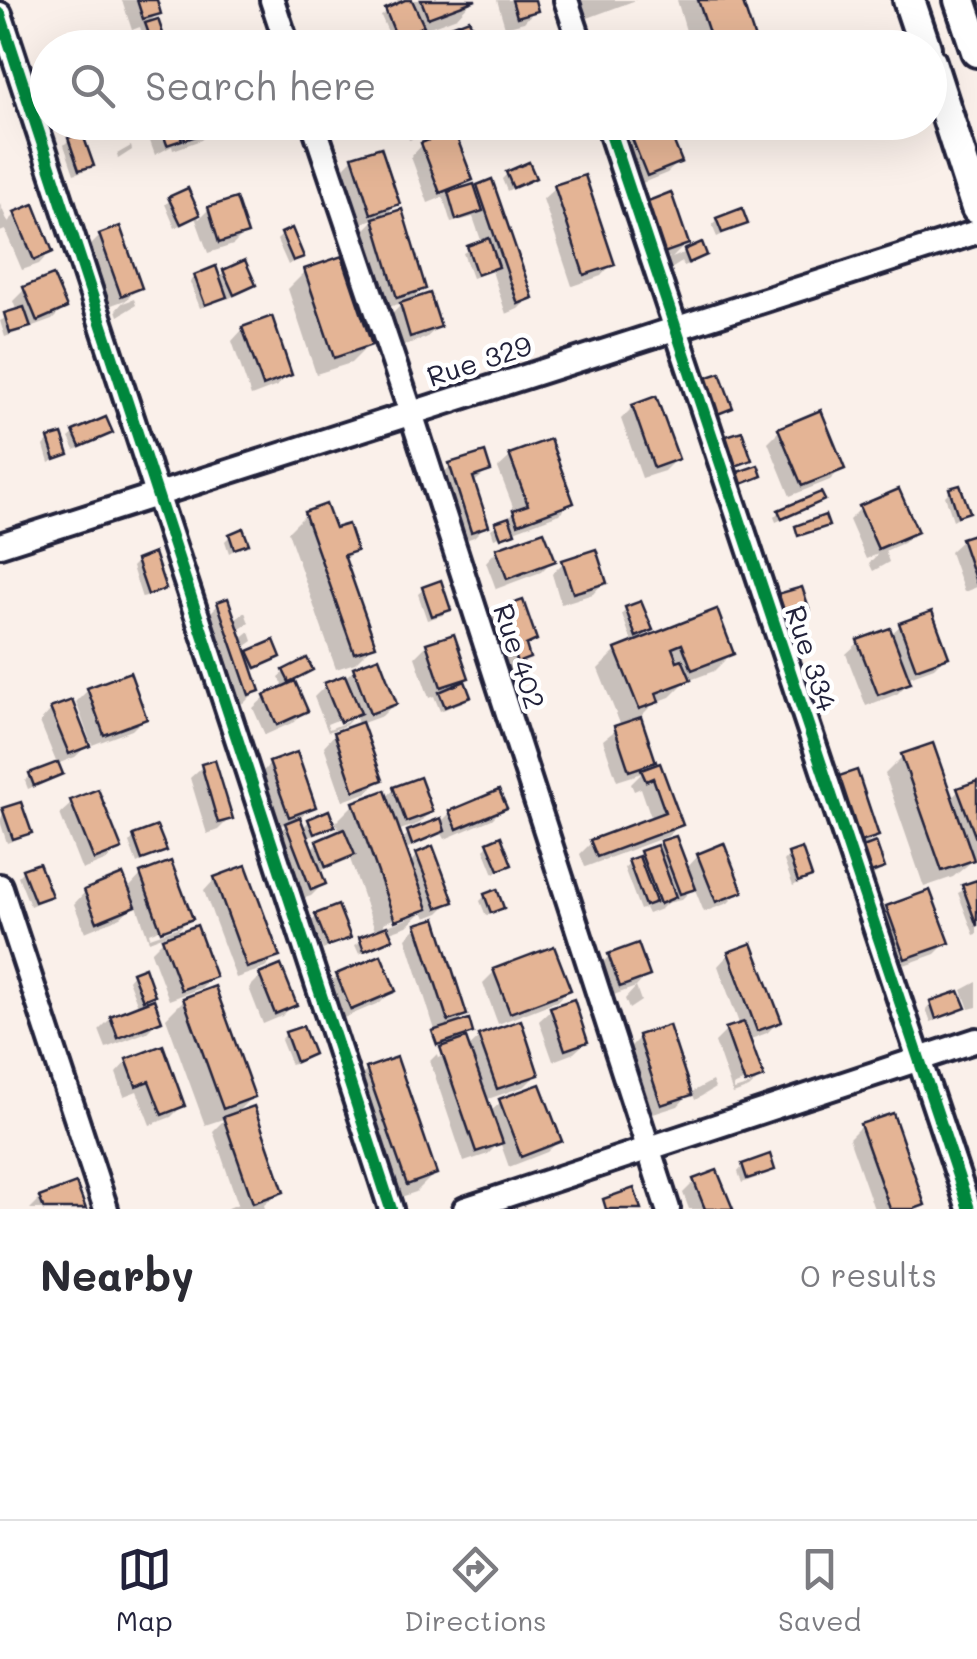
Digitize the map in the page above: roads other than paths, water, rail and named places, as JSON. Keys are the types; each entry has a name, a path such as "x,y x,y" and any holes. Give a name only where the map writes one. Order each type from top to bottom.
{"main road":[{"path":"909,0 919,30"},
{"path":"960,0 977,51"},
{"path":"947,115 977,208"}],"street":[{"path":"272,0 282,30"},
{"path":"566,0 576,30"},
{"path":"0,14 30,105"},
{"path":"41,140 392,1209"},
{"name":"Rue 402","path":"319,140 668,1209"},
{"name":"Rue 334","path":"613,140 970,1209"},
{"name":"Rue 329","path":"0,545 977,232"},
{"path":"0,886 106,1209"},
{"path":"464,1209 977,1040"}]}
